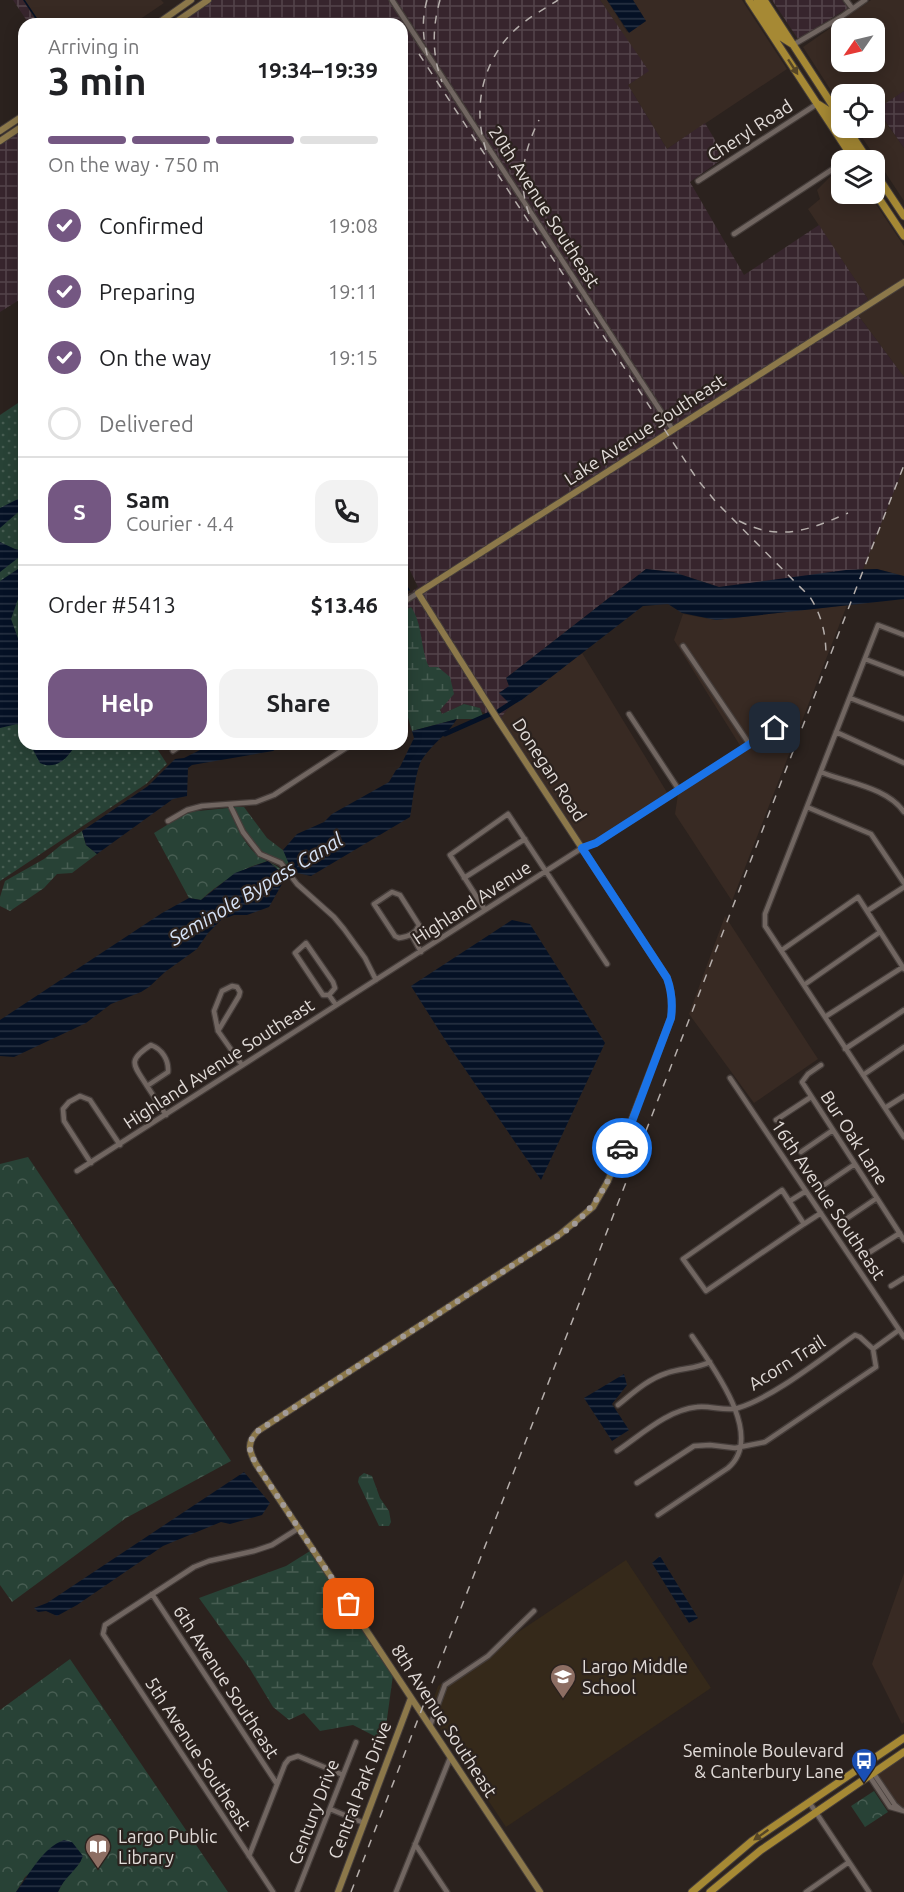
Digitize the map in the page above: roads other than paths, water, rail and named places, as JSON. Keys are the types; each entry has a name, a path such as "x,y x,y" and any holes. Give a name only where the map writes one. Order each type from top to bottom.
{"main road":[{"path":"749,0 845,150"},
{"path":"757,0 781,37 793,45"},
{"path":"764,0 831,103"},
{"path":"817,104 829,111 854,150"},
{"path":"885,188 904,216"},
{"path":"883,204 904,236"},
{"path":"692,1892 739,1851 904,1738"},
{"path":"710,1892 761,1850 904,1752"}],"street":[{"path":"181,18 208,0"},
{"name":"20th Avenue Southeast","path":"392,0 404,18"},
{"path":"846,0 852,8"},
{"path":"793,45 865,0"},
{"path":"165,18 188,1"},
{"name":"20th Avenue Southeast","path":"408,24 673,430"},
{"name":"Cheryl Road","path":"698,181 817,104"},
{"path":"0,131 18,119"},
{"path":"0,141 18,129"},
{"path":"734,234 831,170"},
{"name":"Lake Avenue Southeast","path":"408,599 904,282"},
{"name":"Donegan Road","path":"249,1443 258,1431 570,1228 592,1207 601,1195 616,1163 667,1031 673,1004 667,978 418,592"},
{"path":"904,635 878,626 765,914 765,926 904,1137"},
{"path":"683,646 750,745"},
{"path":"865,659 904,674"},
{"path":"850,698 904,719"},
{"path":"629,714 679,790"},
{"name":"Highland Avenue","path":"376,980 775,728"},
{"path":"836,732 904,763"},
{"path":"168,821 187,810 256,802 273,795 343,750"},
{"path":"821,772 877,792 899,804 904,812"},
{"path":"230,805 243,832 260,854 281,863 297,884 344,928 365,958 376,980"},
{"path":"807,807 871,834 904,883"},
{"path":"485,910 450,855 508,814 607,964"},
{"path":"464,878 525,839"},
{"path":"867,911 904,887"},
{"path":"392,891 400,895 419,924 417,930 411,934 399,938 395,936 374,904 392,891"},
{"path":"782,950 858,897 903,968 825,1017"},
{"path":"804,985 880,932"},
{"path":"411,934 421,952"},
{"path":"306,944 333,982 335,988 329,994 323,995 296,953 306,944"},
{"name":"Highland Avenue Southeast","path":"77,1171 376,980"},
{"path":"218,1031 239,996 240,992 237,987 227,987 220,994 214,1011 218,1031 242,1065"},
{"path":"329,994 336,1005"},
{"path":"845,1049 904,1010"},
{"path":"147,1086 168,1072 169,1065 161,1050 151,1045 136,1054 135,1066 147,1086 166,1115"},
{"path":"863,1075 904,1047"},
{"name":"Bur Oak Lane","path":"821,1065 808,1074 802,1082 904,1239"},
{"name":"16th Avenue Southeast","path":"730,1078 904,1337"},
{"path":"91,1163 64,1121 63,1109 69,1102 80,1096 90,1100 120,1144"},
{"path":"885,1108 904,1096"},
{"path":"776,1120 811,1097"},
{"path":"801,1152 833,1130"},
{"path":"824,1185 855,1164"},
{"path":"804,1224 782,1190 683,1259 706,1291 821,1213"},
{"path":"790,1201 806,1191"},
{"path":"846,1219 877,1198"},
{"path":"870,1252 900,1233"},
{"path":"891,1286 904,1278"},
{"path":"637,1483 694,1446 741,1447 765,1442 876,1367 873,1349 899,1330"},
{"name":"Acorn Trail","path":"616,1451 668,1416 681,1410 707,1406 735,1410 767,1395 855,1335 873,1349"},
{"path":"658,1515 728,1468 736,1460 741,1447 741,1427 735,1410 720,1379 692,1336"},
{"path":"618,1405 655,1378 668,1372 691,1369 710,1362"},
{"name":"8th Avenue Southeast","path":"249,1443 256,1464 540,1892"},
{"path":"152,1594 194,1567 272,1545 299,1528"},
{"name":"5th Avenue Southeast","path":"152,1594 105,1625 103,1634 273,1892"},
{"name":"6th Avenue Southeast","path":"152,1594 277,1784"},
{"path":"430,1726 445,1685 488,1656 534,1611"},
{"name":"Central Park Drive","path":"338,1892 411,1698"},
{"name":"Century Drive","path":"297,1892 356,1742"},
{"path":"249,1856 289,1759 298,1756 343,1775"},
{"path":"396,1892 450,1758"},
{"path":"864,1764 890,1807 904,1811"},
{"path":"809,1801 869,1892"},
{"path":"330,1809 364,1823"},
{"path":"415,1844 447,1892"},
{"path":"806,1892 849,1862"}],"water":[{"path":"607,0 633,0 646,21 629,33"},
{"path":"18,499 18,512 0,528 0,508"},
{"path":"0,542 18,550 18,558 0,572"},
{"path":"18,569 18,599 11,619 18,638 18,725 0,728 0,581"},
{"path":"646,569 673,572 719,587 846,570 877,569 904,576 904,599 716,620 682,613 668,604 643,606 519,702 509,703 499,693 509,686 506,678"},
{"path":"457,719 420,763 410,817 311,876 297,873 289,864 283,850 297,834 324,822 332,814 389,782 400,767 414,738 412,731"},
{"path":"33,750 72,750 57,764 40,763"},
{"path":"200,750 275,750 192,765 188,768 187,796 173,799 97,854 86,845 82,831 148,786 175,759 184,758"},
{"path":"268,861 286,877 269,907 247,915 234,915 221,920 197,949 165,972 149,987 111,1004 86,1023 14,1057 0,1056 0,1020 162,913 189,898 201,900 235,873"},
{"path":"512,920 530,924 605,1043 541,1180 447,1043 411,986"},
{"path":"624,1374 627,1385 612,1404 629,1430 612,1441 584,1398"},
{"path":"244,1472 270,1503 262,1515 230,1524 221,1522 163,1546 77,1605 57,1616 46,1611 38,1612 34,1608 47,1603"},
{"path":"660,1556 698,1618 689,1623 652,1563"},
{"path":"64,1840 72,1842 83,1856 58,1892 16,1892 43,1855"}],"waterway":[{"path":"24,0 36,18"},
{"name":"Seminole Bypass Canal","path":"499,711 518,699"},
{"name":"Seminole Bypass Canal","path":"445,734 490,714"},
{"name":"Seminole Bypass Canal","path":"275,877 295,865"}],"railway":[{"path":"427,0 424,31 429,62"},
{"path":"440,0 434,41 436,62 442,82"},
{"path":"486,150 482,135 480,105 486,75 492,61 499,48 514,31 532,16 558,0"},
{"path":"419,54 697,479 716,502 810,597 818,611 826,657"},
{"path":"529,214 523,190 524,166 529,143 539,120"},
{"path":"351,1892 904,465"},
{"path":"739,521 768,531 781,532 807,529 848,513"}],"place":[{"name":"Largo Middle School","path":"563,1700"},
{"name":"Seminole Boulevard & Canterbury Lane","path":"864,1784"},
{"name":"Largo Public Library","path":"98,1870"}]}
